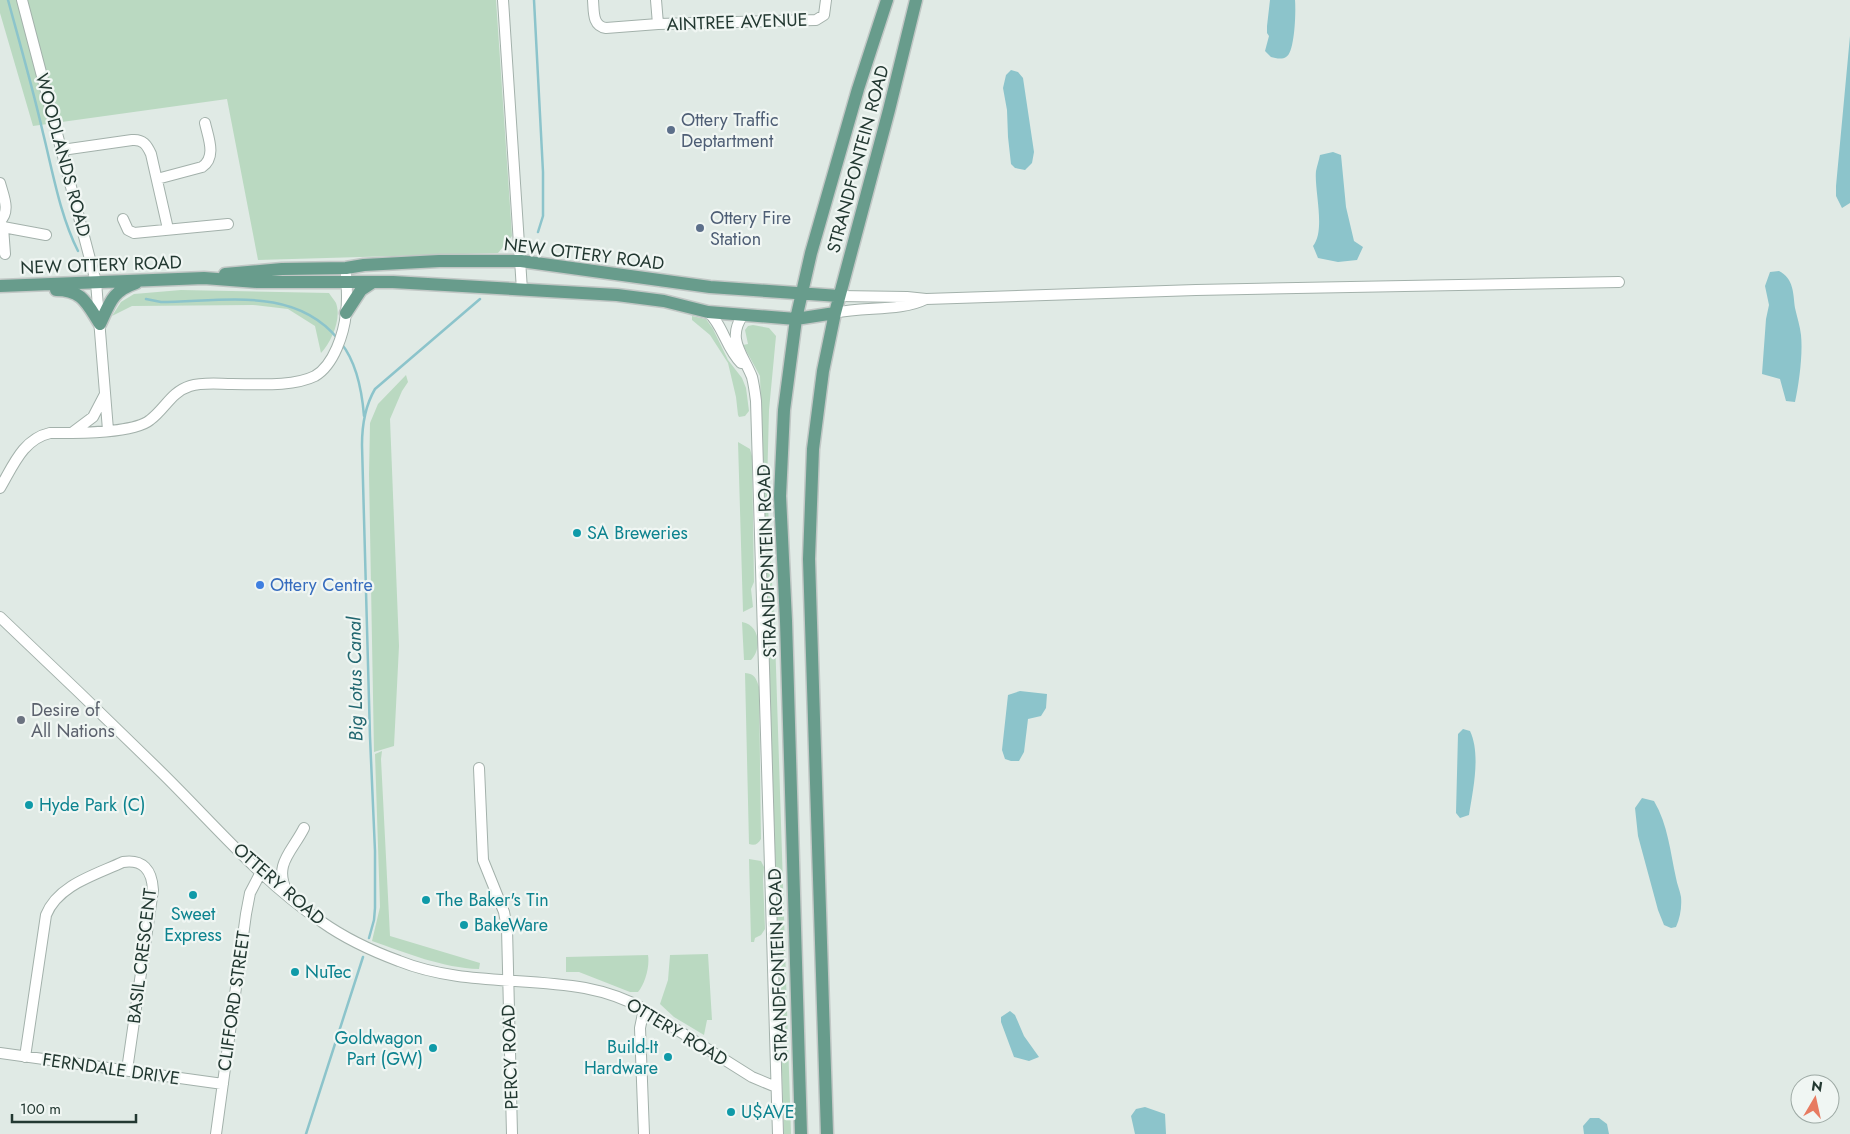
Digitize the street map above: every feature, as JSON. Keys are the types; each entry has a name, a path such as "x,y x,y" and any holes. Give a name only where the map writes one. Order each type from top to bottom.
{"main road":[{"name":"STRANDFONTEIN ROAD","path":"801,1134 786,621 780,496 784,410 796,319 811,253 858,89 887,0"},
{"name":"STRANDFONTEIN ROAD","path":"827,1134 810,569 813,449 823,371 835,312 889,110 916,0"},
{"name":"NEW OTTERY ROAD","path":"204,278 282,269 346,268 364,265 438,261 520,261 710,287 839,296"},
{"name":"NEW OTTERY ROAD","path":"0,286 204,278 256,282 373,282 643,298 708,312 796,319 835,312"},
{"path":"100,324 111,300 118,292 128,286 146,280"},
{"path":"346,313 361,290 373,282"},
{"path":"15,285 32,289 76,293 86,302 100,324"}],"street":[{"name":"WOODLANDS ROAD","path":"22,0 96,282 108,430"},
{"path":"503,0 522,290"},
{"path":"593,0 596,21 601,27 658,24"},
{"name":"AINTREE AVENUE","path":"656,0 658,24 816,20 824,15 826,0"},
{"path":"157,179 202,167 208,162 211,152 205,123"},
{"path":"62,150 132,140 141,141 148,149 168,229"},
{"path":"0,183 6,208 1,224 5,254"},
{"path":"124,219 128,230 134,233 228,224"},
{"path":"1,224 46,235"},
{"path":"0,488 20,454 35,438 50,434 129,429 144,424 151,420 173,395 188,386 291,383 315,376 328,363 342,332 346,313 346,268"},
{"path":"839,296 926,299 1180,290 1619,282"},
{"path":"835,312 914,305 926,299"},
{"name":"STRANDFONTEIN ROAD","path":"708,312 715,320 734,356 746,366"},
{"name":"STRANDFONTEIN ROAD","path":"743,315 738,322 735,336 753,380 756,401 776,1087"},
{"path":"70,434 93,417 105,394"},
{"name":"OTTERY ROAD","path":"0,617 162,773 261,872 290,898 324,924 362,946 401,962 440,973 460,977 585,988 627,1000 752,1077 776,1087"},
{"name":"PERCY ROAD","path":"479,768 483,860 506,919 512,1134"},
{"path":"290,898 282,880 282,867 304,828"},
{"name":"BASIL CRESCENT","path":"25,1057 46,915 50,906 67,889 123,862 131,861 145,867 152,881 153,890 127,1070"},
{"name":"CLIFFORD STREET","path":"216,1134 247,907 250,893 261,872"},
{"path":"644,1009 640,1028 644,1134"},
{"name":"FERNDALE DRIVE","path":"0,1053 223,1084"},
{"path":"776,1087 778,1134"}],"green space":[{"path":"0,0 496,0 512,236 498,253 258,260 227,99 33,126 0,13"},
{"path":"181,290 329,293 336,303 337,323 332,337 321,353 315,326 288,309 253,305 132,306 112,316 121,302 134,294"},
{"path":"692,316 706,319 728,360 742,378 746,388 749,411 745,416 739,417 738,415 728,363 710,335 692,320"},
{"path":"748,326 769,328 776,336 769,410 767,487 775,637 791,1134 784,1134 760,376 743,345 748,344 745,330"},
{"path":"406,375 408,382 390,419 399,646 394,746 374,752 369,474 370,423 378,404"},
{"path":"738,442 750,449 752,456 754,582 751,589 753,607 743,612"},
{"path":"742,622 748,624 756,632 757,650 751,660 744,660"},
{"path":"745,673 755,677 759,687 761,839 753,845 749,844"},
{"path":"382,751 390,936 480,963 479,969 438,963 372,941 380,907 375,754"},
{"path":"749,859 761,861 764,867 765,929 761,935 755,938 754,942 751,942"},
{"path":"708,954 712,1020 707,1020 704,1035 674,1017 660,1004 668,980 670,955"},
{"path":"648,955 646,975 638,992 630,992 579,972 566,972 566,957"}],"water":[{"path":"1270,0 1295,0 1293,40 1289,54 1283,58 1271,57 1265,51 1269,36 1267,26"},
{"path":"1850,36 1850,203 1842,208 1836,196 1836,186"},
{"path":"1011,70 1018,72 1023,78 1034,152 1032,163 1025,170 1015,168 1011,164 1007,110 1003,88 1006,75"},
{"path":"1333,152 1341,155 1346,207 1354,241 1363,247 1357,260 1338,262 1318,258 1313,246 1319,230 1316,171 1320,155"},
{"path":"1779,271 1788,278 1792,287 1801,335 1800,369 1795,402 1786,401 1780,379 1762,374 1766,319 1769,305 1765,286 1770,272"},
{"path":"1020,691 1047,694 1046,708 1041,716 1028,719 1024,752 1019,761 1011,761 1005,759 1002,750 1008,695"},
{"path":"1463,729 1470,731 1476,761 1469,815 1460,818 1456,813 1458,734"},
{"path":"1642,798 1654,801 1666,829 1681,897 1679,920 1676,927 1671,928 1664,925 1658,910 1638,836 1635,808"},
{"path":"1010,1011 1015,1015 1024,1036 1039,1057 1029,1061 1014,1057 1001,1022 1001,1017"},
{"path":"1145,1107 1165,1114 1166,1134 1135,1134 1131,1116 1136,1109"},
{"path":"1590,1118 1599,1118 1607,1124 1609,1134 1584,1134 1583,1126"}],"waterway":[{"path":"8,0 66,223 78,251"},
{"path":"534,0 543,172 543,216 538,232"},
{"path":"146,299 161,302 232,299 278,304 300,310 320,322 338,339"},
{"name":"Big Lotus Canal","path":"369,938 375,908 375,851 370,737 363,423 366,409 375,389 480,299"},
{"path":"341,343 355,368 362,397 364,416"},
{"name":"Big Lotus Canal","path":"306,1134 363,957"}],"place":[{"name":"Ottery Traffic Deptartment","path":"671,130"},
{"name":"Ottery Fire Station","path":"700,228"},
{"name":"SA Breweries","path":"577,533"},
{"name":"Ottery Centre","path":"260,585"},
{"name":"Desire of All Nations","path":"21,720"},
{"name":"Hyde Park (C)","path":"29,805"},
{"name":"Sweet Express","path":"193,895"},
{"name":"The Baker's Tin","path":"426,900"},
{"name":"BakeWare","path":"464,925"},
{"name":"NuTec","path":"295,972"},
{"name":"Goldwagon Part (GW)","path":"433,1048"},
{"name":"Build-It Hardware","path":"668,1057"},
{"name":"U$AVE","path":"731,1112"}]}
